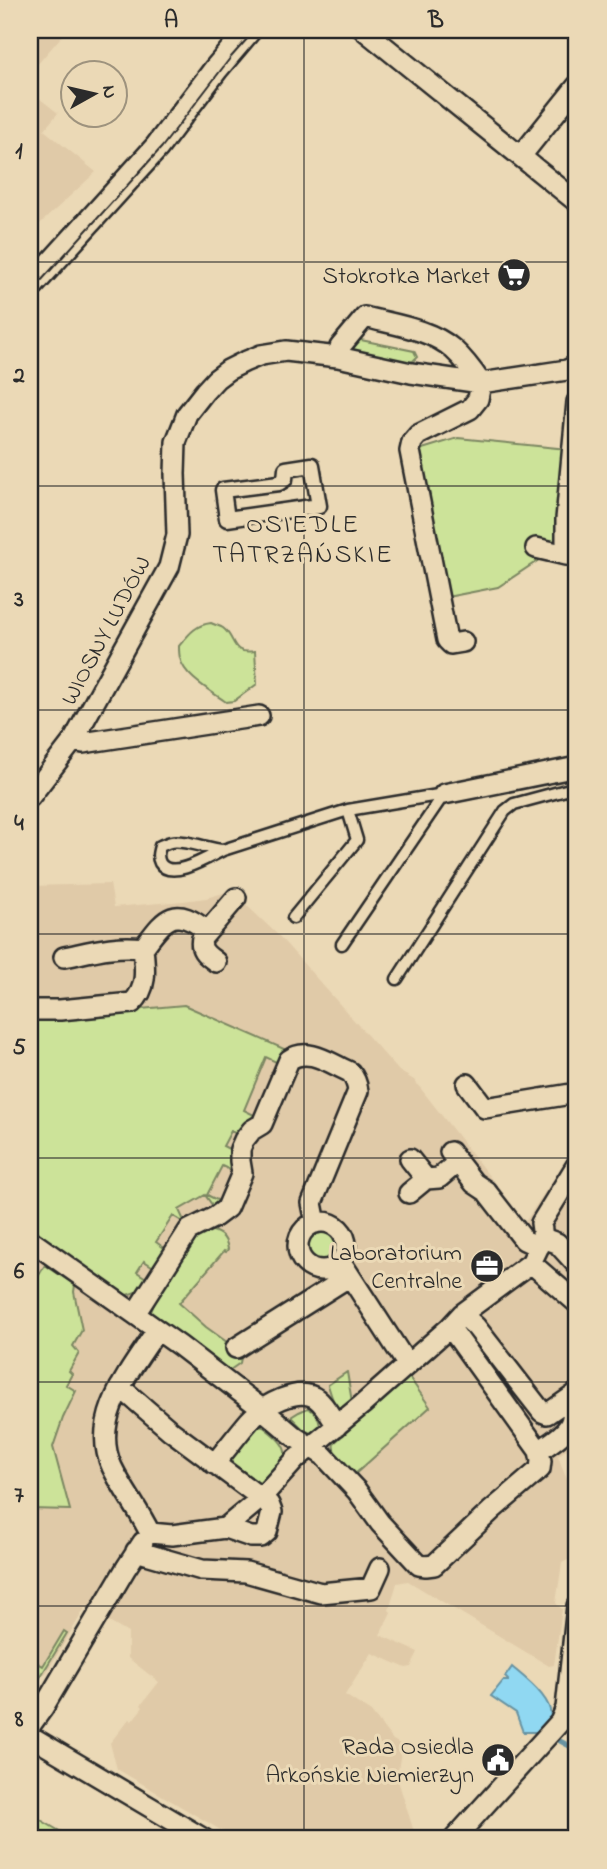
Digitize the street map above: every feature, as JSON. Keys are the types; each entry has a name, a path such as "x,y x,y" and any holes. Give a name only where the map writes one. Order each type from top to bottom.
{"street":[{"path":"30,287 157,147 249,30"},
{"path":"364,30 577,202"},
{"path":"521,156 577,86"},
{"path":"338,357 340,347 365,317 436,337 453,348 481,383 478,399 470,409 418,435 412,442 410,451 447,640 451,644 463,642"},
{"name":"WIOSNY LUDÓW","path":"30,797 73,741 169,567 177,535 176,442 187,414 216,379 228,370 261,355 286,351 338,357 411,373 481,383 567,370 577,365"},
{"path":"536,548 572,556 566,519 577,402"},
{"path":"312,465 319,506 227,519 223,490 279,483 285,479 286,469 312,465"},
{"path":"73,741 83,743 259,716"},
{"path":"444,794 577,767"},
{"path":"216,962 202,950 202,938 236,898"},
{"path":"30,1010 132,1003 138,998 143,987 143,948 158,928 175,916 183,916 207,931"},
{"path":"64,957 113,948 143,948"},
{"path":"135,1314 189,1230 227,1208 242,1173 240,1149 244,1140 252,1130 262,1124 289,1060 296,1054 305,1053 350,1072 358,1088 312,1203 316,1223"},
{"path":"467,1084 485,1108 577,1093"},
{"path":"409,1193 426,1179 439,1178 454,1157 474,1183 486,1191 524,1240 538,1249 573,1292"},
{"path":"410,1159 426,1179"},
{"path":"538,1249 541,1223 577,1166"},
{"path":"346,1269 336,1266 323,1270 303,1261 298,1247 303,1232 316,1223 331,1224 342,1233 346,1248 346,1269 407,1364"},
{"path":"30,1240 157,1330 323,1455 357,1491 380,1523 419,1565 426,1566 434,1566 492,1510 534,1475 540,1469 541,1461 539,1451 456,1320"},
{"path":"225,1528 261,1497 296,1459 538,1249 557,1242 577,1265"},
{"path":"236,1348 346,1269"},
{"path":"456,1320 475,1327 542,1412 547,1414 572,1398"},
{"path":"150,1533 113,1469 107,1448 108,1417 120,1387 157,1330"},
{"path":"120,1387 171,1431 261,1497 272,1511 267,1532 261,1536 251,1537 225,1528 172,1535 150,1533"},
{"path":"214,1464 250,1419 262,1409 295,1394 312,1396 319,1400 337,1426"},
{"path":"539,1451 566,1430 571,1422 572,1398"},
{"path":"30,1727 136,1551 150,1533"},
{"path":"136,1551 202,1570 246,1572 321,1593 371,1588 380,1567"},
{"path":"454,1839 560,1722 566,1708 577,1606"},
{"path":"30,1736 204,1839"}],"lane":[{"path":"397,979 505,811 514,804 577,787"},
{"path":"223,850 170,842 160,846 157,854 164,868 183,869 223,850 348,810 444,794"},
{"path":"342,944 444,794"},
{"path":"293,918 357,840 348,810"}],"shaded area":[{"path":"30,30 67,30 30,73"},
{"path":"30,91 58,113 44,130 96,172 30,233"},
{"path":"110,884 114,907 206,898 227,892 242,901 279,936 399,1071 414,1080 525,1222 572,1151 577,1157 577,1441 558,1456 565,1475 577,1488 577,1512 570,1559 562,1563 556,1603 562,1609 554,1665 549,1666 408,1581 397,1583 389,1610 391,1612 380,1635 418,1652 411,1667 406,1668 372,1653 345,1695 371,1712 393,1740 402,1745 397,1777 415,1835 410,1839 236,1839 117,1769 110,1743 129,1719 132,1721 159,1682 128,1658 128,1633 85,1608 30,1696 30,886"}],"green space":[{"path":"356,339 414,351 417,357 410,362 355,351 352,348"},
{"path":"458,438 577,450 577,541 569,540 498,587 447,597 419,450"},
{"path":"211,623 223,628 241,651 255,651 257,684 234,701 226,702 199,683 187,671 180,658 179,646 186,638 196,628"},
{"path":"184,1005 284,1049 278,1063 266,1057 244,1110 256,1116 238,1135 231,1131 223,1146 231,1150 234,1172 222,1166 207,1195 219,1201 213,1206 205,1195 179,1210 185,1223 173,1216 156,1242 167,1250 155,1268 144,1261 137,1272 149,1280 139,1291 124,1296 30,1231 30,1016 64,1016"},
{"path":"206,1229 221,1235 228,1249 179,1303 242,1353 240,1363 227,1372 152,1319 151,1312 157,1296 195,1235"},
{"path":"322,1229 335,1234 340,1247 335,1260 322,1265 309,1260 304,1247 309,1234"},
{"path":"45,1265 75,1285 82,1330 73,1346 79,1353 69,1371 72,1374 66,1385 76,1391 53,1447 70,1510 30,1509 30,1444 35,1437 30,1433 30,1290"},
{"path":"347,1372 352,1402 341,1410 334,1402 328,1385"},
{"path":"409,1377 430,1407 354,1475 337,1456 334,1443"},
{"path":"308,1408 316,1414 319,1423 320,1430 313,1434 304,1430 291,1417"},
{"path":"256,1422 277,1439 285,1453 285,1458 259,1484 228,1460"},
{"path":"64,1631 67,1633 30,1694 30,1686 38,1672 30,1659 43,1666"},
{"path":"39,1819 73,1839 30,1839"}],"water":[{"path":"512,1667 532,1684 549,1707 549,1723 542,1732 523,1732 516,1713 491,1696 503,1681 508,1681 505,1677"}],"waterway":[{"path":"560,1741 577,1750"}],"tram line":[{"path":"30,293 162,147 255,30"}],"place":[{"name":"Stokrotka Market","path":"514,275"},
{"name":"Laboratorium Centralne","path":"487,1266"},
{"name":"Rada Osiedla Arkońskie Niemierzyn","path":"498,1760"}],"district":[{"name":"OSIEDLE TATRZAŃSKIE","path":"303,538"}]}
